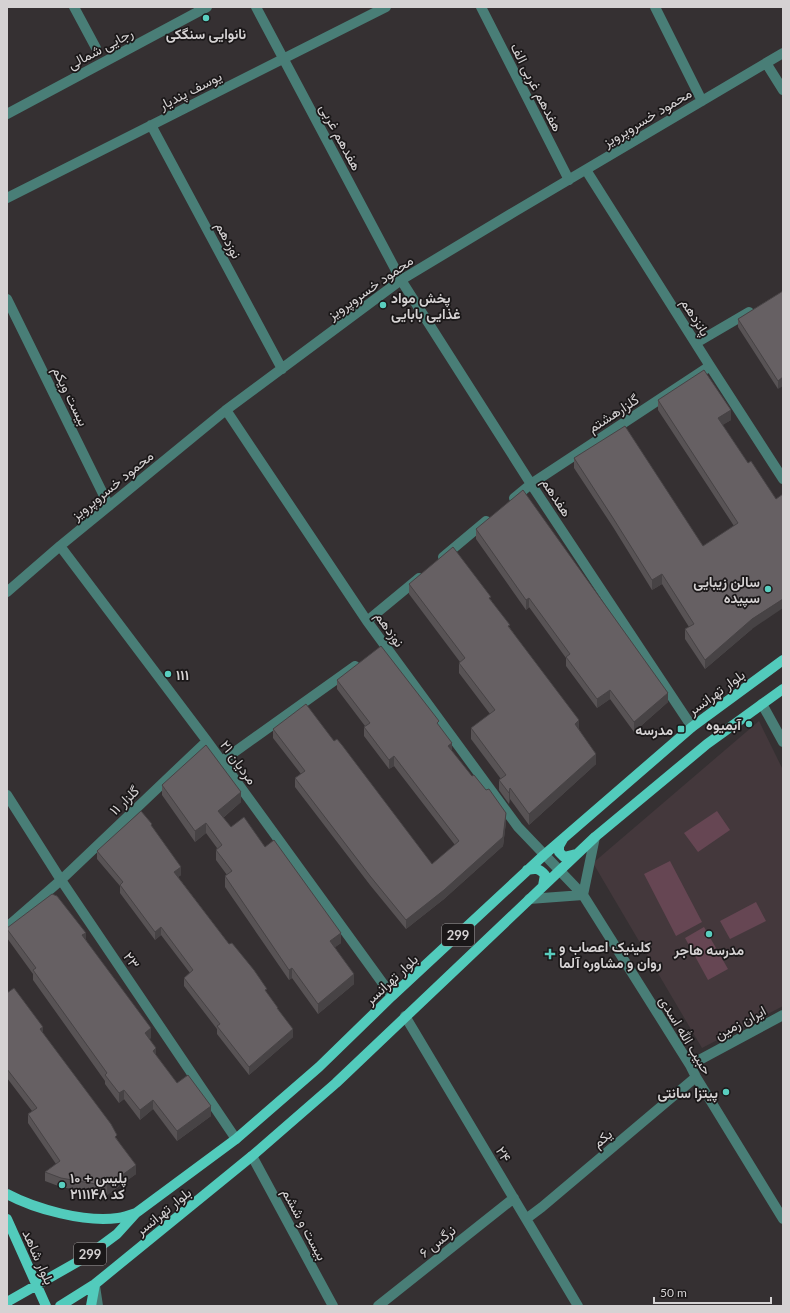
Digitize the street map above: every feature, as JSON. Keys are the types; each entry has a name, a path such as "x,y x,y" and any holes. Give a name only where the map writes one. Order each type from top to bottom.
{"main road":[{"name":"بلوار تهرانسر","path":"9,1301 86,1257 117,1234 136,1213 236,1140 319,1067 392,996 564,837 692,727 783,660"},
{"name":"بلوار تهرانسر","path":"60,1306 95,1284 252,1156 336,1083 595,837 707,744 783,689"},
{"path":"564,837 559,846 559,852 564,857 578,853"},
{"path":"527,870 535,868 540,870 545,875 543,886"},
{"path":"7,1194 22,1202 62,1214 100,1219 118,1218 136,1213"},
{"name":"بلوار شاهد","path":"7,1219 46,1306"},
{"path":"91,1306 95,1284"}],"street":[{"path":"74,7 96,48"},
{"name":"رجایی شمالی","path":"7,114 207,7"},
{"name":"هفدهم غربی","path":"256,7 401,280"},
{"name":"یوسف پندیار","path":"7,198 386,7"},
{"name":"هفدهم غربی الف","path":"481,7 569,180"},
{"path":"655,7 702,101"},
{"name":"محمود خسروپرویز","path":"7,592 60,546 226,410 401,280 783,53"},
{"path":"766,63 783,90"},
{"name":"نوزدهم","path":"151,125 282,369"},
{"name":"پانزدهم","path":"586,170 783,479"},
{"name":"هفدهم","path":"401,280 531,484 692,727"},
{"name":"بیست ویکم","path":"7,299 109,506"},
{"path":"696,343 756,308"},
{"name":"گلزارهشتم","path":"507,504 531,484 710,366"},
{"name":"نوزدهم","path":"226,410 367,621 381,648 518,827 558,871"},
{"path":"367,621 495,514"},
{"name":"۲۱ مردیان","path":"60,546 222,761 392,996"},
{"path":"222,761 365,659"},
{"path":"762,704 783,742"},
{"name":"گلزار ۱۱","path":"7,927 61,880 207,741"},
{"name":"۲۳","path":"7,795 61,880 236,1140"},
{"path":"529,899 583,895 595,837"},
{"name":"حبیب الله اسدی","path":"558,871 583,895 690,1065 696,1078 783,1218"},
{"name":"ایران زمین","path":"690,1065 783,1015"},
{"name":"۲۴","path":"405,1016 578,1306"},
{"name":"یکم","path":"526,1218 542,1207 696,1078"},
{"name":"بیست و ششم","path":"252,1156 333,1306"},
{"name":"نرگس ۶","path":"378,1306 514,1198"},
{"path":"95,1284 98,1306"}],"shaded area":[{"name":"مدرسه هاجر","path":"759,721 783,770 783,1006 702,1048 593,863"},
{"path":"717,811 730,830 698,852 684,833"},
{"path":"670,861 702,922 676,936 644,874"},
{"path":"756,902 766,921 730,939 720,921"},
{"path":"704,927 728,969 708,980 685,938"}],"building":[{"path":"783,291 783,377 778,381 738,319"},
{"path":"704,370 731,410 718,418 748,463 751,461 776,499 783,494 783,599 752,619 705,660 685,629 694,624 662,574 652,580 574,458 625,426 703,546 738,523 658,400"},
{"path":"523,490 668,693 634,722 610,690 597,699 566,657 570,654 529,598 526,600 476,529"},
{"path":"453,547 491,597 489,598 510,625 508,626 579,720 575,724 596,754 529,814 510,788 509,793 499,780 506,775 471,728 495,710 459,663 465,658 409,584"},
{"path":"381,646 439,721 437,723 452,743 448,746 472,776 474,775 486,790 489,789 506,813 503,837 444,890 406,920 370,876 295,778 305,771 273,729 306,704 334,741 337,739 342,745 432,864 459,841 394,756 389,760 364,727 370,723 337,680"},
{"path":"206,745 241,792 218,811 231,827 244,817 265,847 274,840 341,933 330,941 354,974 318,1004 292,968 289,970 225,876 232,871 216,850 222,845 206,823 195,831 162,785"},
{"path":"141,811 152,824 151,825 181,867 174,872 229,944 232,943 254,970 267,989 265,990 293,1029 249,1067 217,1026 220,1024 184,978 193,970 161,927 155,932 120,885 123,882 97,851"},
{"path":"52,894 57,896 86,933 82,935 151,1028 145,1033 156,1048 153,1051 177,1083 188,1075 211,1106 177,1131 153,1100 140,1110 124,1090 119,1093 105,1075 107,1073 33,970 36,968 7,929"},
{"path":"14,988 43,1027 40,1029 111,1124 117,1135 115,1137 136,1165 107,1186 61,1178 45,1172 60,1161 28,1114 37,1108 7,1069 7,993"}],"place":[{"name":"نانوایی سنگکی","path":"206,18"},
{"name":"پخش مواد غذایی بابایی","path":"383,305"},
{"name":"سالن زیبایی سپیده","path":"768,589"},
{"name":"۱۱۱","path":"168,674"},
{"name":"آبمیوه","path":"749,724"},
{"name":"مدرسه","path":"681,729"},
{"name":"مدرسه هاجر","path":"709,934"},
{"name":"کلینیک اعصاب و روان و مشاوره آلما","path":"550,954"},
{"name":"پیتزا سانتی","path":"726,1092"},
{"name":"پلیس + ۱۰ کد ۲۱۱۱۴۸","path":"62,1185"}]}
